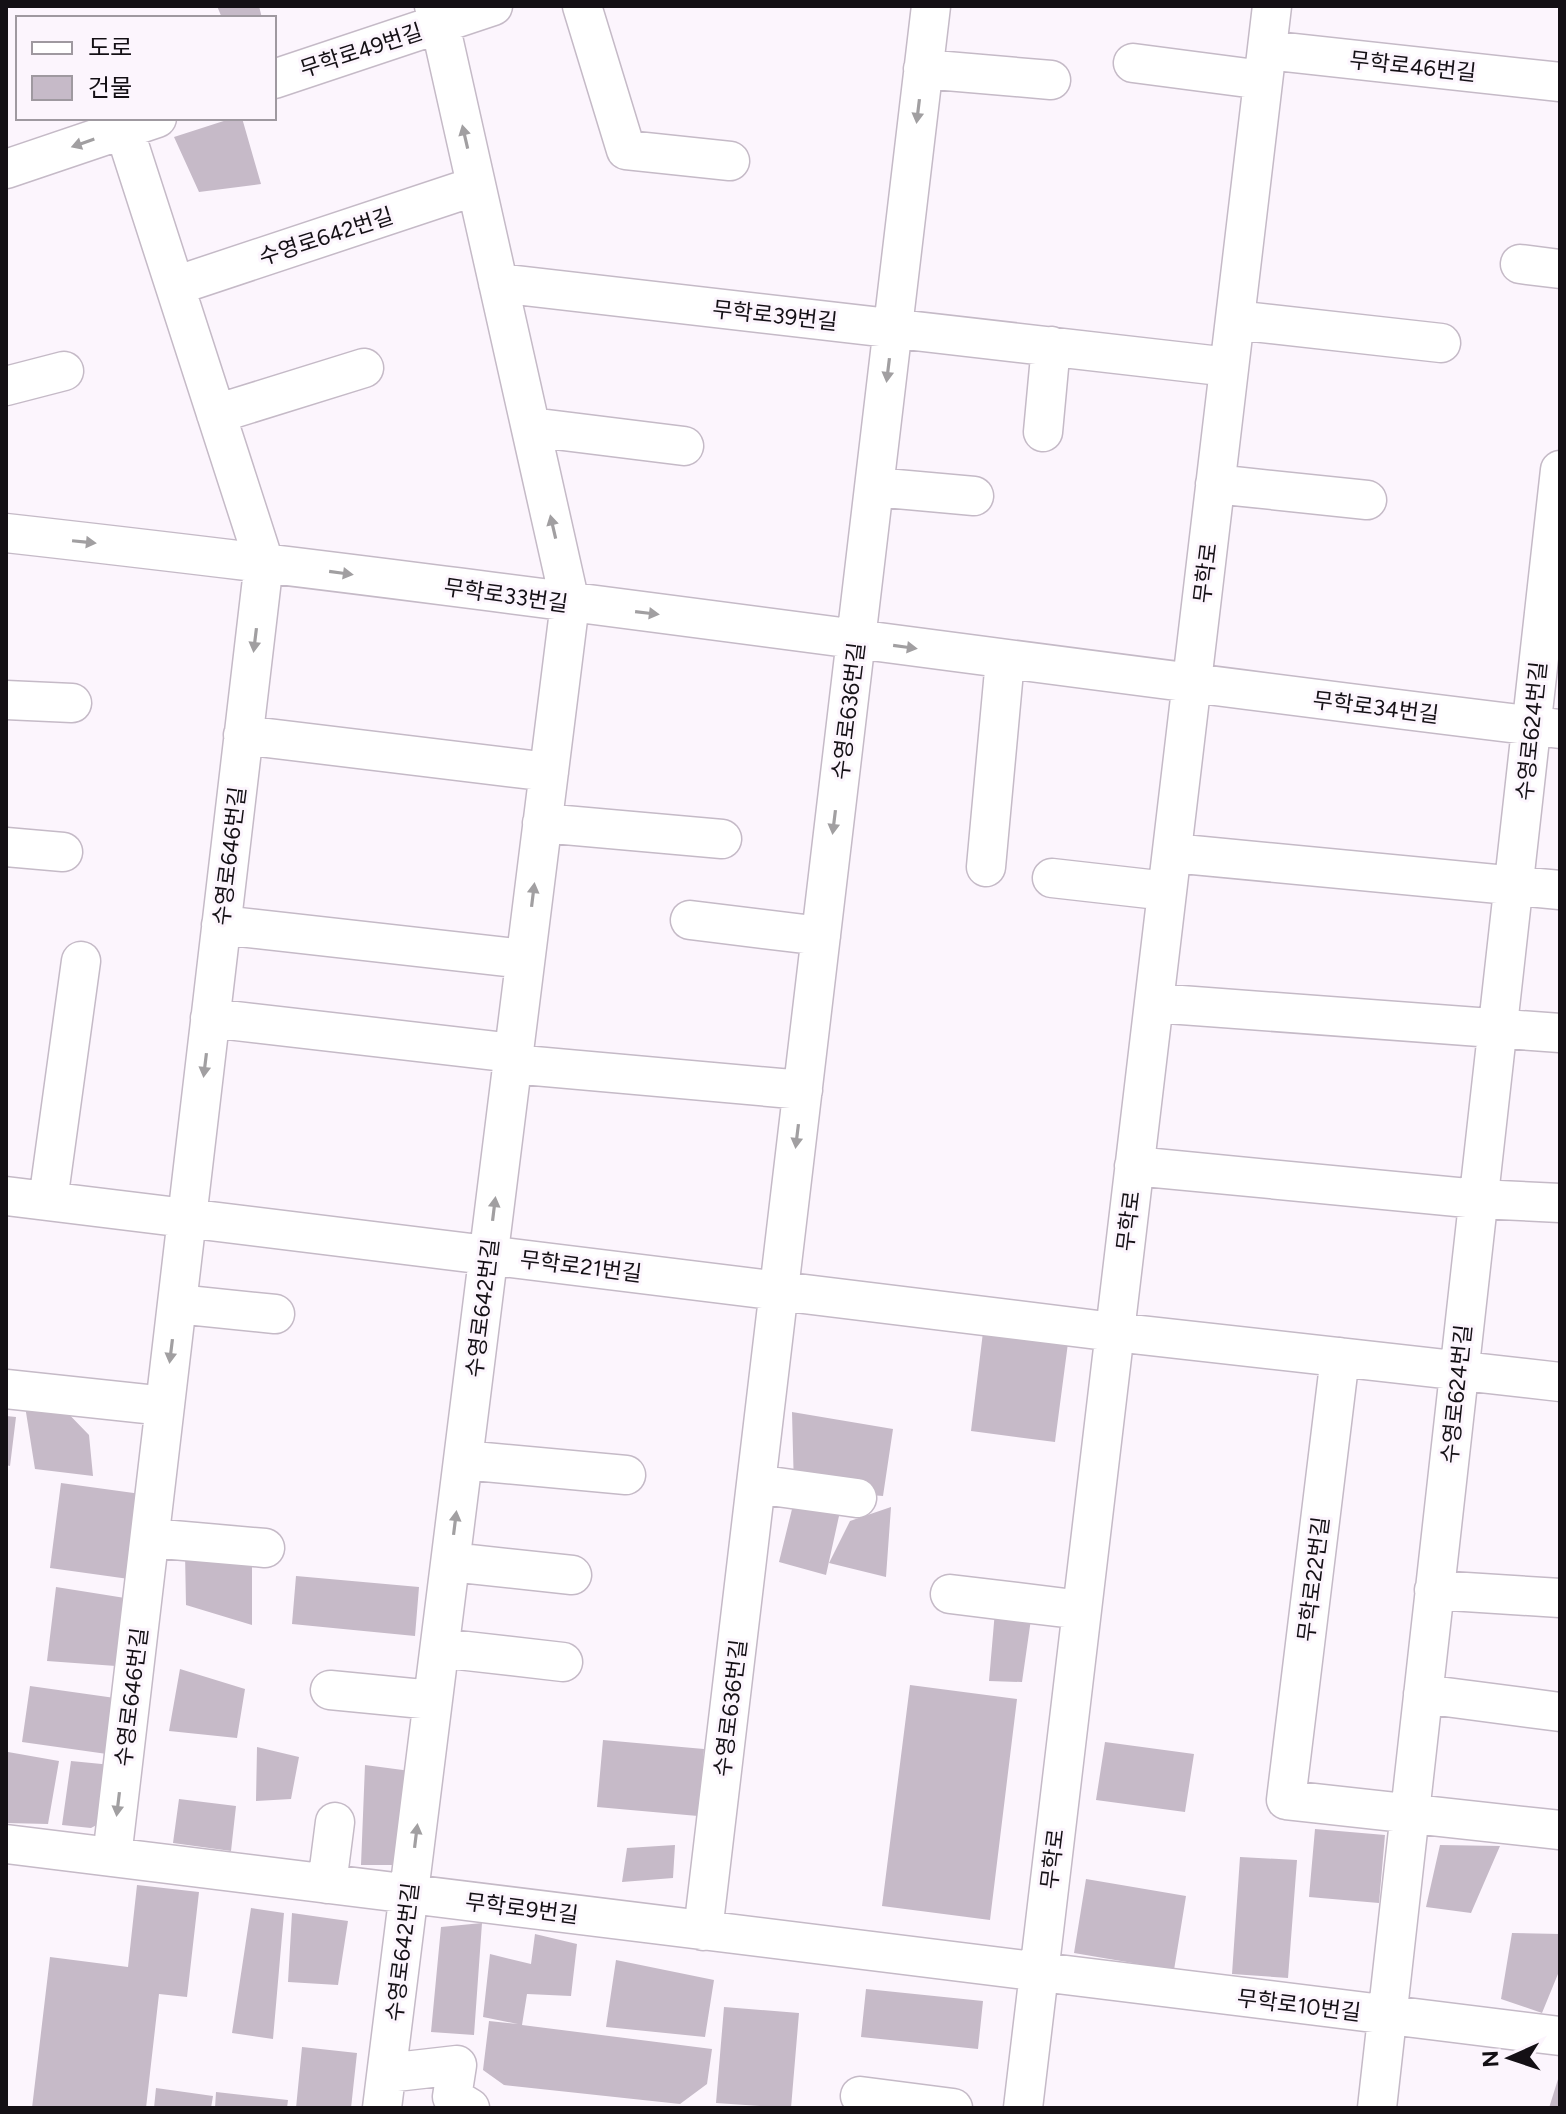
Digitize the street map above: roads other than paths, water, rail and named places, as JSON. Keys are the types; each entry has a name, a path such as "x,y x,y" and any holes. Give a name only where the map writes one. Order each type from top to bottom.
{"street":[{"name":"무학로49번길","path":"276,78 437,15 493,6"},
{"path":"582,6 626,150 730,161"},
{"name":"수영로636번길","path":"703,1931 931,6"},
{"name":"무학로","path":"1023,2108 1272,6"},
{"name":"수영로642번길","path":"385,2091 570,603 437,15"},
{"path":"1133,63 1265,65"},
{"name":"무학로46번길","path":"1265,65 1560,82"},
{"path":"923,69 1051,80"},
{"path":"6,169 141,124"},
{"name":"수영로646번길","path":"112,1857 264,562 175,286 141,124"},
{"name":"수영로642번길","path":"175,286 476,186"},
{"path":"1520,264 1560,269"},
{"name":"무학로39번길","path":"498,283 1229,367"},
{"path":"1235,320 1441,343"},
{"path":"1043,432 1051,346"},
{"path":"216,414 364,368"},
{"path":"6,386 64,371"},
{"path":"531,427 684,446"},
{"name":"수영로624번길","path":"1377,2108 1513,886 1546,728 1560,477"},
{"path":"1215,484 1367,500"},
{"path":"874,487 974,496"},
{"name":"무학로33번길","path":"6,533 264,562 1192,685"},
{"path":"986,867 1005,660"},
{"name":"무학로34번길","path":"1192,685 1546,728"},
{"path":"6,700 72,703"},
{"path":"243,735 549,772"},
{"path":"542,823 722,839"},
{"path":"6,847 63,852"},
{"path":"1172,853 1560,890"},
{"path":"1052,878 1167,891"},
{"path":"690,920 821,936"},
{"path":"221,925 525,959"},
{"path":"48,1201 81,961"},
{"path":"1154,1003 1560,1033"},
{"path":"210,1018 513,1059 803,1090"},
{"name":"무학로","path":"1134,1166 1478,1199"},
{"name":"무학로21번길","path":"6,1196 1114,1332"},
{"path":"1478,1199 1560,1203"},
{"path":"177,1304 275,1314"},
{"path":"1114,1332 1560,1382"},
{"name":"무학로22번길","path":"1340,1357 1286,1800 1409,1812"},
{"path":"6,1389 165,1406"},
{"path":"463,1460 626,1475"},
{"path":"756,1484 857,1498"},
{"path":"150,1538 265,1548"},
{"path":"451,1562 572,1575"},
{"path":"1434,1590 1560,1598"},
{"path":"950,1594 1082,1610"},
{"path":"440,1648 563,1662"},
{"path":"330,1690 433,1700"},
{"path":"1423,1694 1560,1712"},
{"path":"1409,1812 1560,1830"},
{"path":"327,1884 335,1822"},
{"name":"무학로9번길","path":"6,1844 1038,1973"},
{"name":"무학로10번길","path":"1038,1973 1560,2036"},
{"path":"385,2091 457,2065 452,2097 470,2108"},
{"path":"860,2096 953,2108"}]}
